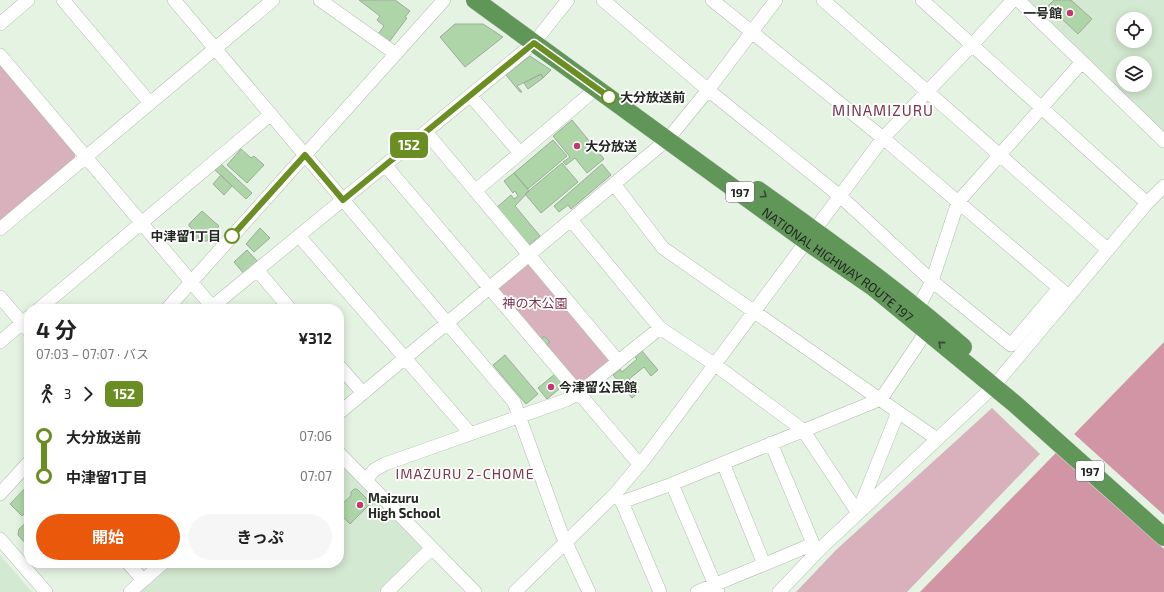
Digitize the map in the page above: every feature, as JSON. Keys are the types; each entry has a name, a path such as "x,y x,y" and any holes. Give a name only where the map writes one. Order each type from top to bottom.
{"highway":[{"name":"NATIONAL HIGHWAY ROUTE 197","path":"475,0 537,38 810,235 918,308 996,383"},
{"name":"NATIONAL HIGHWAY ROUTE 197","path":"494,0 597,88 672,135"},
{"name":"NATIONAL HIGHWAY ROUTE 197","path":"810,235 926,332 996,383 1018,401 1164,525"},
{"name":"NATIONAL HIGHWAY ROUTE 197","path":"1018,401 1164,537"}],"street":[{"path":"0,24 28,0"},
{"path":"63,0 150,103"},
{"path":"174,0 514,402 566,543 589,592"},
{"path":"0,229 273,0"},
{"path":"320,0 396,54"},
{"path":"171,304 444,0"},
{"path":"218,304 537,38 568,0"},
{"path":"604,0 708,90 840,196 932,281 1011,345 1108,250 1147,203 1164,186"},
{"path":"712,0 752,34 883,138 1064,293"},
{"path":"344,409 672,135 752,34 776,0"},
{"path":"823,0 1108,250"},
{"path":"922,0 1147,203"},
{"path":"515,592 566,543 618,498 640,464 883,138 1013,0"},
{"path":"1018,0 1164,141"},
{"path":"0,55 210,304"},
{"path":"918,308 932,281 958,202 1082,62"},
{"path":"475,191 597,88"},
{"path":"470,95 520,153"},
{"path":"45,304 271,114"},
{"path":"426,132 618,361"},
{"path":"385,165 640,464"},
{"path":"614,184 663,248 937,439"},
{"path":"571,220 660,328 714,364 803,430 858,513"},
{"path":"300,236 470,433"},
{"path":"257,270 286,304"},
{"path":"779,592 817,547 858,513 996,383 1064,293"},
{"path":"0,297 24,321"},
{"path":"0,342 24,326"},
{"path":"366,480 374,470 385,464 579,393 660,328"},
{"path":"618,498 672,484 881,399 926,332"},
{"path":"344,372 363,393"},
{"path":"858,513 898,412"},
{"path":"772,443 817,547"},
{"path":"344,458 475,592"},
{"path":"723,463 764,564"},
{"path":"0,494 24,468"},
{"path":"672,484 716,588"},
{"path":"618,498 660,592"},
{"path":"0,539 24,567"},
{"path":"697,592 716,588 764,564 806,547 817,547"},
{"path":"387,592 432,548"},
{"path":"25,568 46,592"},
{"path":"132,568 143,580"},
{"path":"130,592 157,568"}],"shaded area":[{"path":"1028,0 1164,0 1164,133 1121,92 1152,92 1152,56 1116,56 1116,87 1028,2"},
{"path":"1164,342 1164,592 920,592"},
{"name":"Maizuru High School","path":"344,467 423,548 383,592 138,592 165,568 344,568"},
{"path":"0,555 32,592 0,592"}],"green space":[{"path":"0,64 75,153 75,158 0,221"},
{"name":"神の木公園","path":"528,263 610,357 609,361 580,386 498,289"},
{"path":"992,408 1040,454 907,592 796,592 836,550"}],"pier":[{"path":"1073,433 1164,515 1164,549 1055,451"}],"building":[{"path":"359,0 395,0 410,11 405,17 407,18 389,42 378,34 384,26 377,20 380,16"},
{"name":"一号館","path":"1054,0 1071,0 1092,19 1078,34 1048,6"},
{"path":"455,24 483,24 503,37 465,67 440,37"},
{"path":"530,56 551,70 543,78 541,74 517,86 522,92 520,92 506,75"},
{"path":"541,74 543,78 528,89 524,83"},
{"name":"大分放送","path":"572,120 604,159 587,173 575,158 566,165 563,162 570,157 553,136"},
{"path":"553,140 567,156 528,189 514,173"},
{"path":"241,149 251,158 254,156 264,165 247,183 227,165"},
{"path":"220,163 252,193 246,199 214,169"},
{"path":"562,163 578,182 541,213 525,194"},
{"path":"602,164 611,175 571,209 568,205 559,212 554,206"},
{"path":"514,173 529,191 515,206 540,236 529,245 496,208 511,195 514,199 518,196 515,191 513,193 504,181"},
{"path":"221,175 232,186 224,195 213,184"},
{"path":"202,211 219,226 207,241 200,237 197,241 192,235 195,232 189,224"},
{"path":"260,228 270,238 254,252 246,244"},
{"path":"247,250 259,263 245,275 234,262"},
{"path":"544,336 550,342 546,345 541,339"},
{"path":"642,351 658,370 651,376 644,367 629,379 639,392 632,398 613,375 620,369 622,372 637,359 635,357"},
{"path":"505,355 538,394 526,404 493,365"},
{"name":"今津留公民館","path":"555,374 564,385 547,399 538,388"},
{"path":"24,489 24,514 22,516 10,504"},
{"path":"354,489 357,489 371,503 350,524 344,518 344,502 351,496 351,492"},
{"path":"24,524 24,542 18,535 19,529"}],"bus line":[{"name":"152","path":"232,236 305,155 343,200 534,43 609,97"}],"place":[{"name":"一号館","path":"1070,13"},
{"name":"大分放送前","path":"609,97"},
{"name":"大分放送","path":"577,146"},
{"name":"中津留1丁目","path":"232,236"},
{"name":"今津留公民館","path":"551,387"},
{"name":"Maizuru High School","path":"360,505"}],"district":[{"name":"MINAMIZURU","path":"883,110"},
{"name":"IMAZURU 2-CHOME","path":"465,473"}]}
